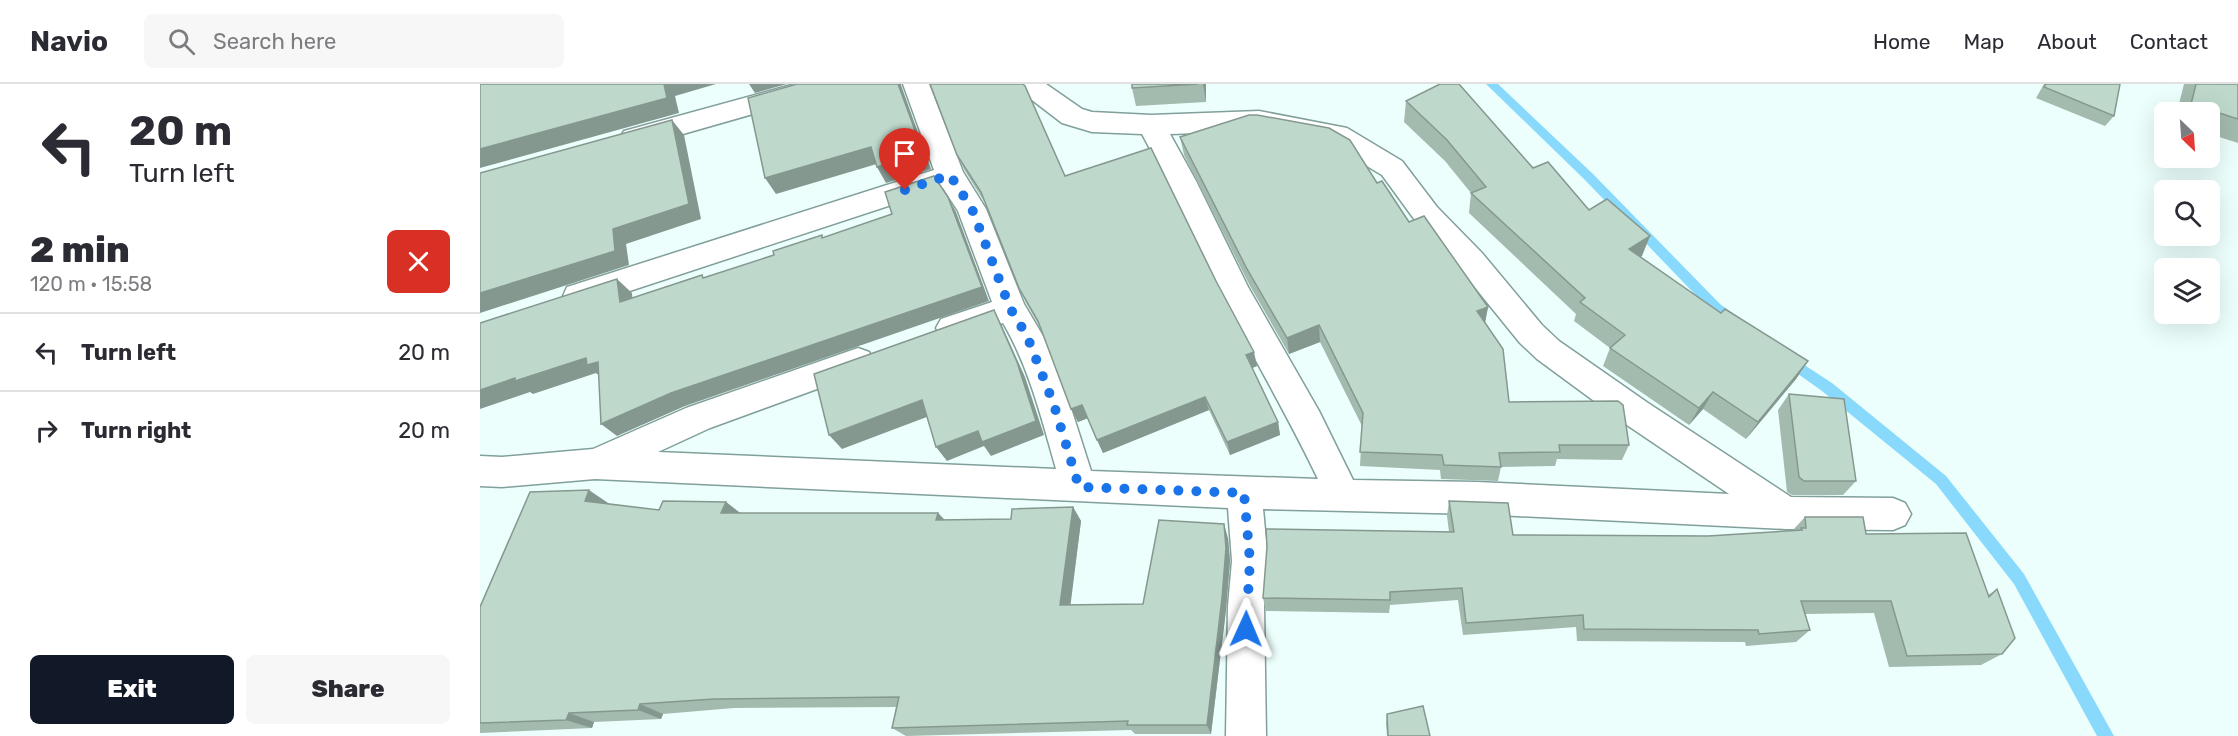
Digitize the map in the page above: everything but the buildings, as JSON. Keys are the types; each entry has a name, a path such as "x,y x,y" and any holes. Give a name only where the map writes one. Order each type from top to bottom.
{"street":[{"path":"615,143 828,84"},
{"path":"916,84 950,175 972,209 1010,308 1027,336 1054,405 1079,487"},
{"path":"1028,84 1072,116 1092,122 1151,125 1259,120 1337,135 1360,147 1392,168 1427,215 1471,261 1531,334 1548,350 1636,413 1786,513"},
{"path":"1151,125 1182,181 1235,292 1307,421 1343,496"},
{"path":"547,306 950,175"},
{"path":"921,339 1010,308"},
{"path":"596,464 698,418 887,351"},
{"path":"480,471 502,472 596,464 1079,487 1477,498 1786,513 1893,514"},
{"path":"1244,493 1250,561 1246,606 1246,736"}],"waterway":[{"path":"1491,84 1589,177 1716,308 1736,323"},
{"path":"1789,360 1827,387 1941,480 2019,579 2106,736"}],"route":[{"path":"905,190 950,175 972,209 1010,308 1027,336 1054,405 1079,487 1244,493 1250,561 1246,629"}]}
